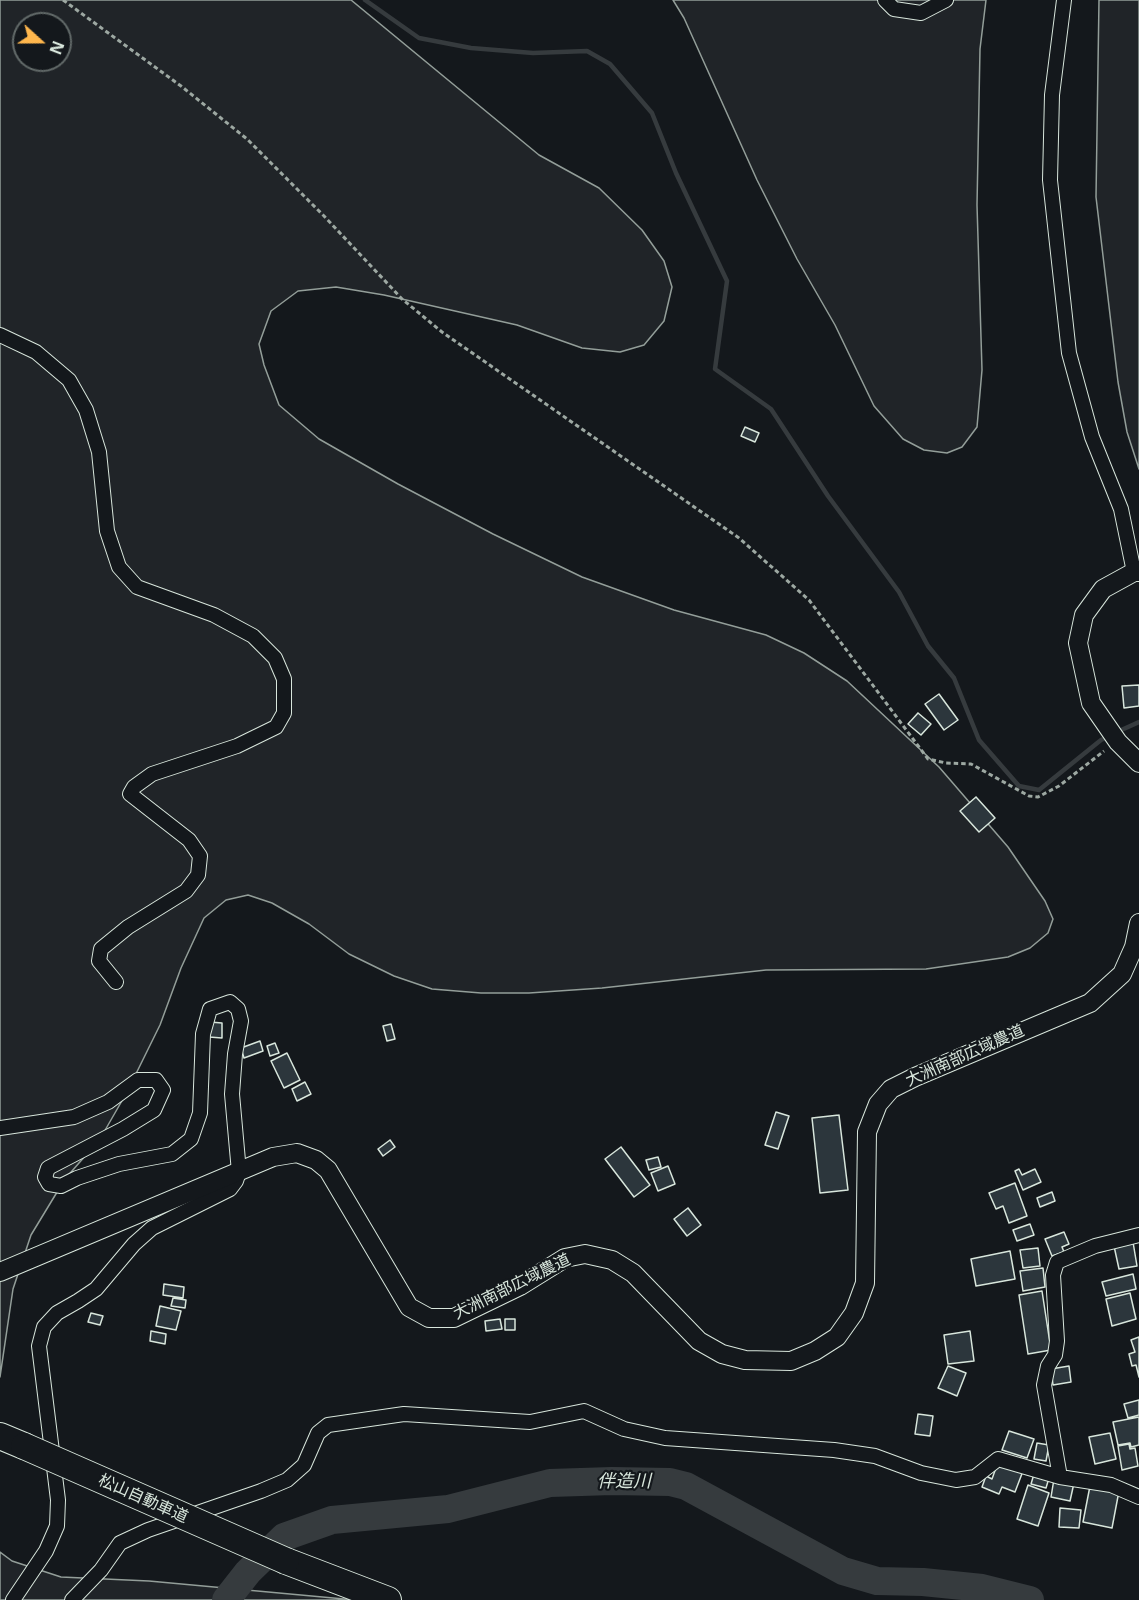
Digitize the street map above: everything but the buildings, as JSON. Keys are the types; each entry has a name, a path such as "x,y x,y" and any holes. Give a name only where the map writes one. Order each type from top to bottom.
{"highway":[{"name":"松山自動車道","path":"0,1436 286,1562"},
{"path":"286,1562 367,1600"},
{"path":"286,1562 388,1600"}],"street":[{"path":"885,0 894,9 921,13 946,0"},
{"path":"1064,0 1052,95 1050,180 1069,353 1092,436 1121,509 1137,572 1103,589 1084,615 1078,643 1091,703 1118,742 1139,762"},
{"path":"0,335 36,352 69,380 86,410 99,452 107,531 119,567 137,587 214,615 253,636 275,657 284,679 284,713 276,727 237,746 153,774 134,786 130,794 189,840 200,856 198,875 186,891 128,927 101,949 99,961 116,982"},
{"name":"大洲南部広域農道","path":"0,1272 273,1157 297,1153 316,1160 328,1170 410,1307 429,1318 454,1318 520,1286 565,1258 585,1254 612,1260 633,1273 699,1341 722,1354 745,1360 791,1361 837,1338 854,1313 865,1283 867,1132 878,1104 891,1089 915,1077 1090,1003 1122,974 1134,947 1139,923"},
{"path":"0,1128 74,1117 108,1102 138,1080 156,1080 163,1090 154,1110 48,1168 45,1177 49,1184 60,1186 119,1164 172,1154 191,1138 200,1113 203,1034 210,1009 230,1002 238,1009 241,1021 235,1054 232,1094 239,1172 236,1181 230,1189 153,1228 135,1244 96,1288 57,1313 44,1327 39,1346 58,1500 57,1526 46,1551 13,1600"},
{"path":"1060,1477 1044,1385 1048,1366 1055,1355 1057,1341 1053,1275 1057,1262 1095,1246 1139,1235"},
{"path":"72,1600 101,1570 120,1543 148,1530 287,1480 304,1465 318,1433 328,1425 404,1414 530,1422 584,1412 624,1429 665,1438 834,1450 875,1456 921,1473 956,1480 975,1477 998,1459 1060,1477 1111,1485 1139,1497"}],"path":[{"path":"63,0 181,86 247,139 402,299 442,332 739,538 809,600 928,759 946,763 971,764 1029,796 1038,797 1059,786 1118,742"}],"shaded area":[{"path":"0,0 351,0 539,155 599,188 642,230 664,261 672,287 664,321 644,345 620,352 582,348 517,325 384,295 336,287 298,291 271,311 259,344 279,405 319,439 493,534 582,577 674,610 766,635 804,653 847,681 939,767 1008,847 1045,901 1053,919 1048,933 1030,948 1008,957 926,969 766,970 602,988 529,993 481,993 432,989 394,976 349,954 309,924 272,903 248,895 226,900 204,918 181,968 160,1025 127,1092 100,1139 65,1179 31,1235 13,1289 0,1377"},
{"path":"673,0 986,0 980,49 977,205 982,370 977,427 962,447 947,453 924,450 903,439 874,406 835,325 797,259 757,180 684,18"},
{"path":"1099,0 1139,0 1139,469 1127,432 1118,382 1096,197"},
{"path":"0,1552 12,1561 61,1577 149,1581 355,1600 0,1600"}],"waterway":[{"path":"365,0 419,38 471,48 533,53 587,51 610,64 652,113 676,173 727,281 715,369 771,409 828,496 899,592 928,646 954,678 979,740 1019,786 1039,790 1101,740 1110,736"},
{"path":"1117,732 1139,722"},
{"name":"伴造川","path":"226,1600 248,1572 284,1537 332,1520 448,1509 550,1483 612,1481 670,1482 686,1486 843,1571 877,1581 923,1582 982,1588 1030,1600"}]}
